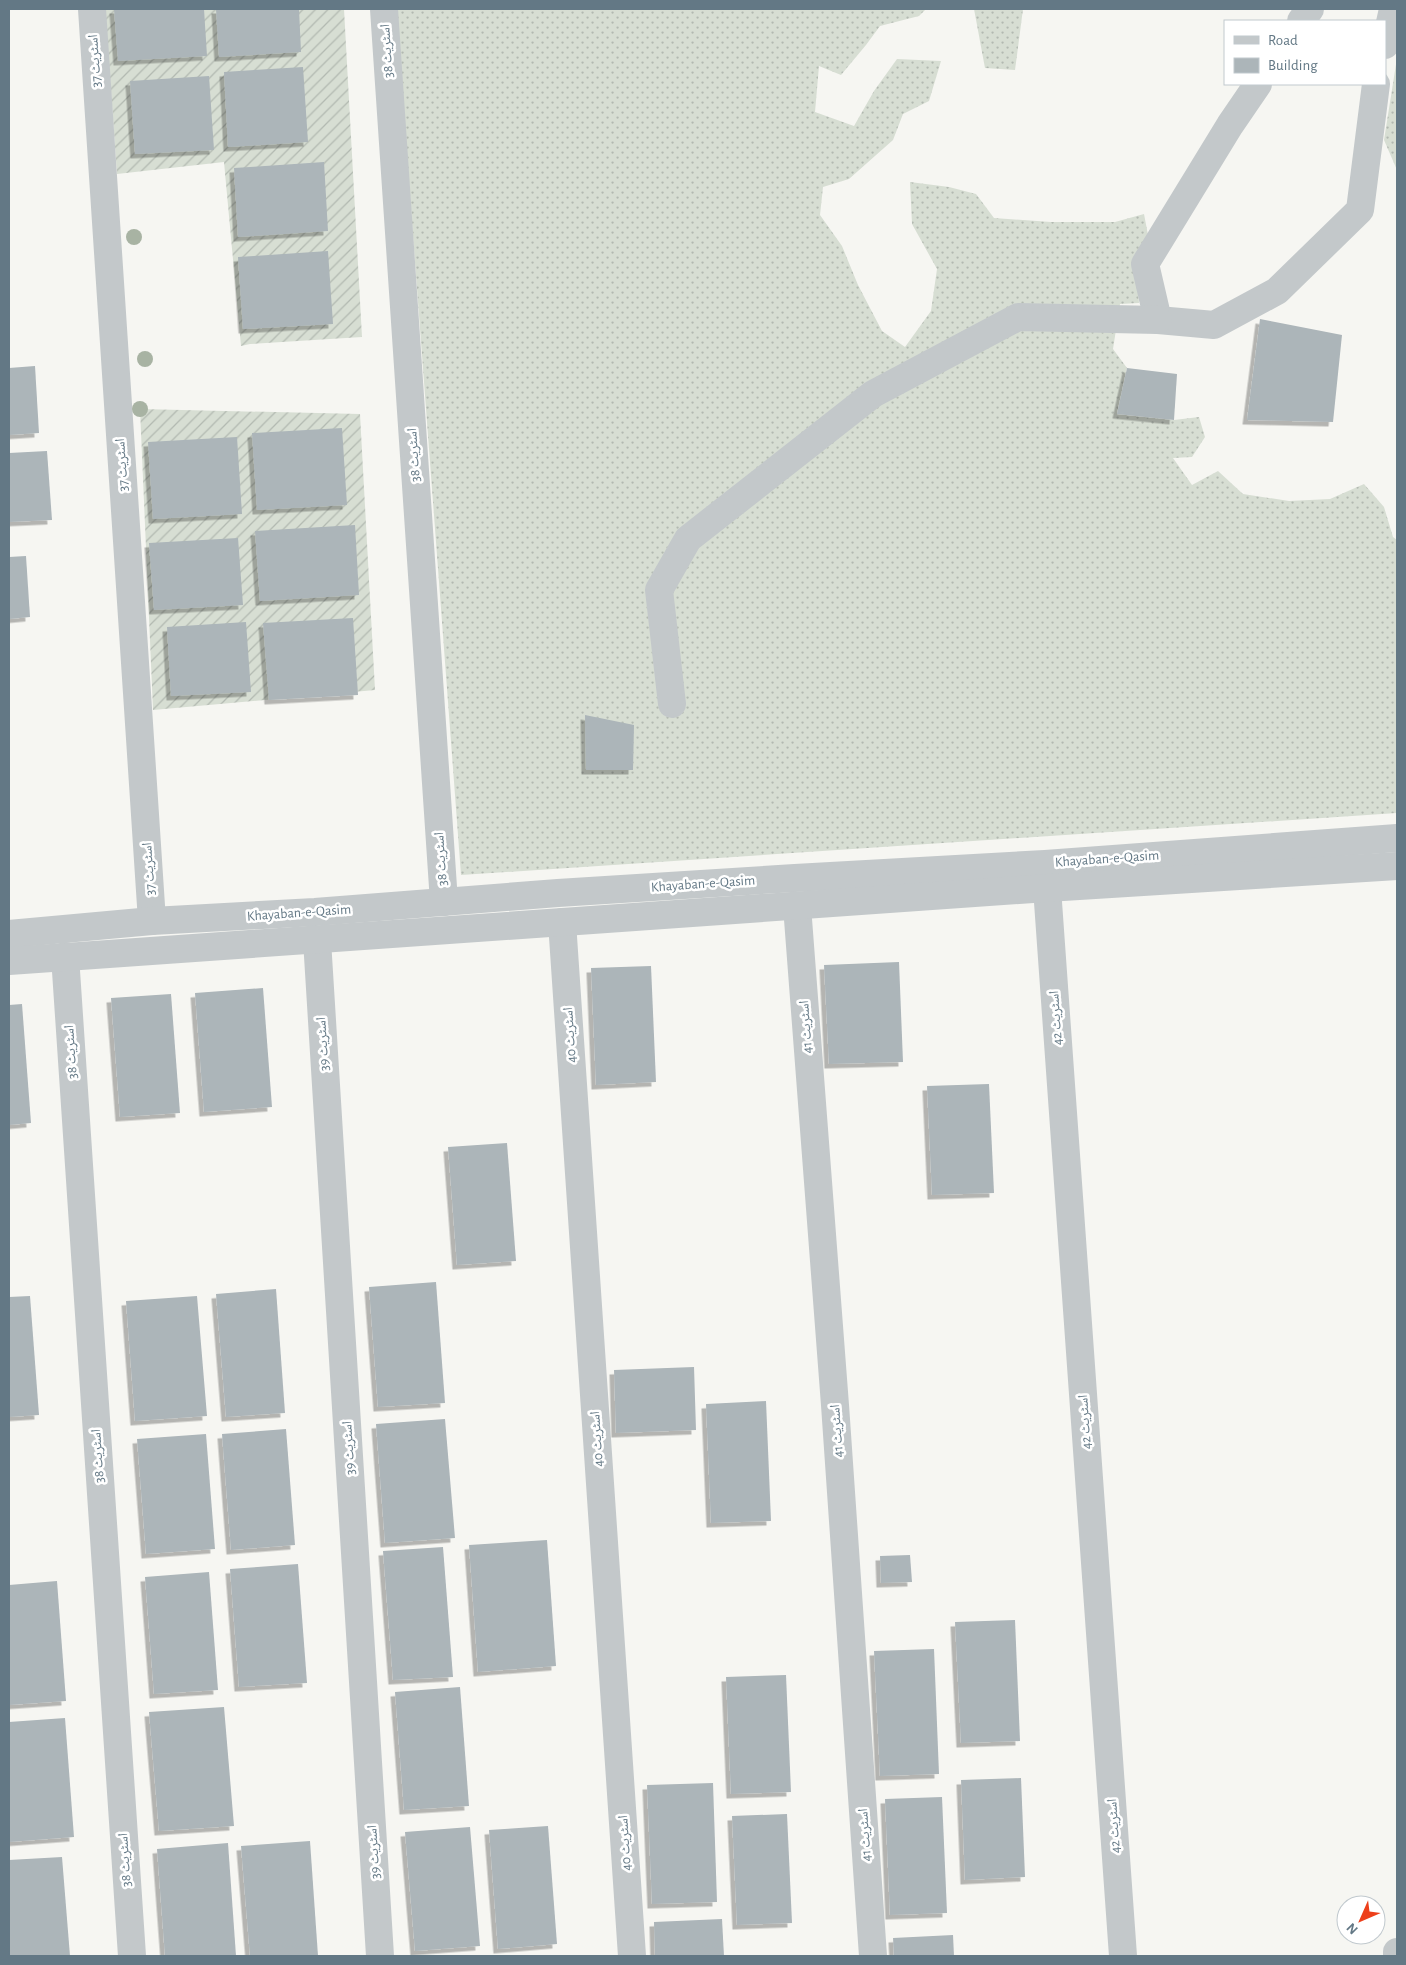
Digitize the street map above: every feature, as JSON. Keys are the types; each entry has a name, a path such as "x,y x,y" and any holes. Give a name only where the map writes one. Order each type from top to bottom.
{"street":[{"name":"اسٹریٹ 37","path":"92,9 152,921"},
{"name":"اسٹریٹ 38","path":"384,9 444,902"},
{"path":"1302,20 1310,9"},
{"path":"1386,40 1393,9"},
{"path":"1158,320 1144,264 1230,125 1257,85"},
{"path":"672,704 659,590 688,539 873,394 1018,317 1158,320 1214,324 1277,291 1360,210 1376,85"},
{"name":"Khayaban-e-Qasim","path":"9,934 152,921 315,912 805,877 1045,864 1397,838"},
{"name":"Khayaban-e-Qasim","path":"9,961 1047,888 1397,866"},
{"name":"اسٹریٹ 42","path":"1047,888 1123,1956"},
{"name":"اسٹریٹ 41","path":"797,906 835,1405 873,1956"},
{"name":"اسٹریٹ 40","path":"562,922 632,1956"},
{"name":"اسٹریٹ 39","path":"317,940 380,1956"},
{"name":"اسٹریٹ 38","path":"65,956 132,1956"}],"shaded area":[{"path":"105,9 344,9 362,337 241,346 224,162 117,174"},
{"path":"396,9 926,9 919,16 880,26 841,75 819,66 815,112 854,126 874,91 897,59 941,61 929,101 903,114 893,140 849,179 823,187 820,215 842,246 858,285 882,331 905,347 931,311 937,269 912,224 910,182 949,187 976,194 994,218 1051,222 1115,222 1144,214 1148,235 1136,261 1139,303 1120,304 1113,349 1127,368 1117,414 1174,420 1199,417 1205,437 1192,457 1173,458 1192,485 1218,471 1243,494 1289,501 1330,499 1364,484 1384,507 1393,537 1397,540 1397,813 461,875"},
{"path":"974,9 1023,9 1015,70 985,68"},
{"path":"1397,58 1397,170 1384,140"},
{"path":"140,409 360,414 375,690 153,710"}],"building":[{"path":"114,9 204,9 207,56 118,61"},
{"path":"216,9 299,9 301,52 219,57"},
{"path":"303,67 308,142 228,147 224,72"},
{"path":"209,76 214,150 135,154 130,81"},
{"path":"324,162 328,231 238,237 234,168"},
{"path":"328,251 333,324 243,329 238,257"},
{"path":"1260,319 1342,335 1333,422 1247,420"},
{"path":"35,366 39,433 9,435 9,368"},
{"path":"1127,368 1177,374 1174,420 1117,414"},
{"path":"342,428 347,505 257,510 252,433"},
{"path":"237,437 242,514 153,519 148,442"},
{"path":"47,451 52,520 9,522 9,453"},
{"path":"355,525 359,595 260,601 255,531"},
{"path":"238,538 243,605 154,610 149,543"},
{"path":"26,556 30,617 9,619 9,557"},
{"path":"353,618 358,695 269,700 263,623"},
{"path":"246,622 251,692 171,696 167,627"},
{"path":"585,715 634,725 633,770 586,770"},
{"path":"899,962 903,1062 829,1064 824,965"},
{"path":"651,966 656,1082 596,1085 591,968"},
{"path":"263,988 272,1107 204,1112 195,993"},
{"path":"171,994 180,1113 120,1117 111,998"},
{"path":"22,1004 31,1123 9,1125 9,1005"},
{"path":"989,1084 994,1193 932,1195 927,1086"},
{"path":"507,1143 516,1261 457,1265 448,1147"},
{"path":"436,1282 445,1403 378,1407 369,1287"},
{"path":"276,1289 285,1413 226,1417 216,1294"},
{"path":"30,1296 39,1415 9,1417 9,1297"},
{"path":"197,1296 207,1416 135,1421 126,1301"},
{"path":"694,1367 696,1430 616,1433 614,1370"},
{"path":"766,1401 771,1521 711,1523 706,1404"},
{"path":"445,1419 455,1538 385,1543 376,1424"},
{"path":"286,1429 295,1545 231,1550 222,1434"},
{"path":"206,1434 215,1549 146,1554 137,1439"},
{"path":"547,1540 556,1666 478,1672 469,1545"},
{"path":"443,1547 453,1677 393,1680 383,1551"},
{"path":"910,1555 912,1582 881,1583 880,1556"},
{"path":"298,1564 307,1683 239,1687 230,1569"},
{"path":"209,1572 218,1690 154,1694 145,1577"},
{"path":"57,1581 66,1701 9,1705 9,1585"},
{"path":"1015,1620 1020,1741 961,1743 955,1622"},
{"path":"934,1649 939,1774 880,1776 874,1651"},
{"path":"786,1675 791,1792 731,1794 726,1677"},
{"path":"460,1687 469,1806 404,1810 395,1692"},
{"path":"224,1707 234,1826 159,1831 149,1712"},
{"path":"65,1718 74,1837 9,1842 9,1722"},
{"path":"1021,1778 1025,1877 965,1880 961,1780"},
{"path":"713,1783 717,1902 652,1904 647,1785"},
{"path":"942,1797 947,1913 890,1915 885,1799"},
{"path":"787,1814 792,1923 737,1925 732,1816"},
{"path":"548,1826 557,1944 498,1949 489,1830"},
{"path":"470,1827 480,1946 415,1951 405,1832"},
{"path":"310,1841 318,1956 250,1956 241,1846"},
{"path":"228,1843 236,1956 165,1956 157,1849"},
{"path":"62,1857 70,1956 10,1956 9,1860"},
{"path":"722,1919 724,1956 655,1956 654,1922"},
{"path":"953,1935 954,1956 894,1956 893,1938"}]}
